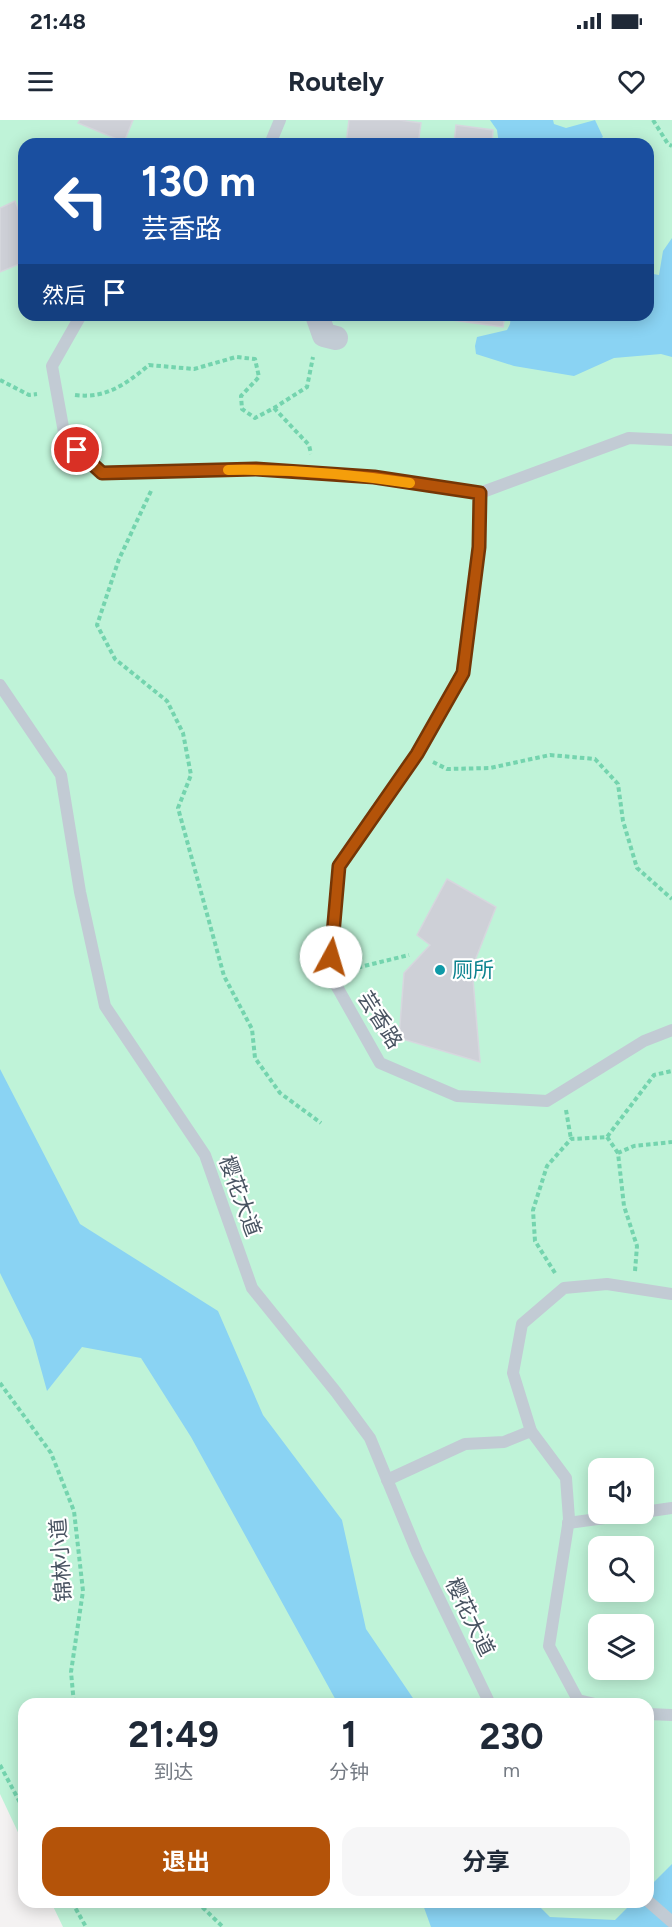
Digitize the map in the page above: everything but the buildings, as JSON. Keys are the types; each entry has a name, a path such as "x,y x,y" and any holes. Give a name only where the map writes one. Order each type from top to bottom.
{"lane":[{"path":"272,138 280,120"},
{"path":"78,321 52,366 56,392 65,438 102,473 256,469 374,477 480,493 629,438 672,440"},
{"name":"芸香路","path":"480,493 479,547 463,673 417,754 339,866 331,957 336,986 380,1063 457,1096 547,1101 644,1041 672,1030"},
{"name":"樱花大道","path":"0,685 61,776 80,892 105,1006 205,1155 252,1288 370,1438 417,1552 487,1698"},
{"path":"577,1698 549,1646 568,1523 566,1478 531,1431 513,1373 522,1324 564,1288 607,1284 672,1294"},
{"path":"387,1480 465,1444 504,1442 531,1431"},
{"path":"654,1511 672,1508"},
{"path":"568,1523 588,1520"},
{"path":"654,1714 672,1715"},
{"path":"654,1906 672,1922"}],"path":[{"path":"653,120 668,144 672,146"},
{"path":"0,380 29,395 56,392 88,397 120,388 149,365 194,369 236,357 255,359 259,377 241,396 242,409 255,418 307,387 310,362 326,330"},
{"path":"274,408 309,445 315,473"},
{"path":"150,472 151,493 119,559 97,625 116,659 167,701 183,733 191,775 178,808 224,976 252,1029 255,1058 280,1093 321,1123"},
{"path":"417,754 447,769 490,768 550,755 595,759 618,784 623,821 637,868 672,899"},
{"path":"331,957 356,968 409,955"},
{"path":"608,1137 654,1075 672,1071"},
{"path":"563,1091 571,1139"},
{"path":"564,1288 535,1241 533,1210 547,1166 571,1139 608,1137"},
{"path":"608,1137 618,1153 624,1206 637,1246 633,1288"},
{"path":"618,1153 634,1146 672,1142"},
{"name":"锦林小道","path":"0,1383 51,1453 74,1511 83,1591 72,1672 74,1698"},
{"path":"0,1765 18,1799"},
{"path":"75,1908 86,1927"},
{"path":"203,1908 224,1927"}],"green space":[{"path":"0,120 672,120 672,1927 63,1927 54,1908 654,1908 654,1698 18,1698 18,1832 0,1794"}],"water":[{"path":"490,120 553,120 554,124 566,128 595,120 603,137 498,138 497,130"},
{"path":"672,238 672,357 661,354 614,358 574,376 514,366 476,354 477,337 507,330 510,321 654,321 654,274 659,275 663,251"},
{"path":"0,1069 80,1224 218,1311 263,1415 342,1520 366,1629 413,1698 335,1698 191,1437 141,1358 82,1347 47,1391 33,1340 0,1273"},
{"path":"672,1864 672,1927 431,1927 424,1908 541,1908 550,1917 615,1920 627,1908 654,1908 654,1882"}],"slow traffic":[{"path":"228,470 256,469 374,477 410,483"}],"place":[{"name":"厕所","path":"440,970"}],"route":[{"path":"77,450 102,473 256,469 374,477 480,493 479,547 463,673 417,754 339,866 331,957"}]}
